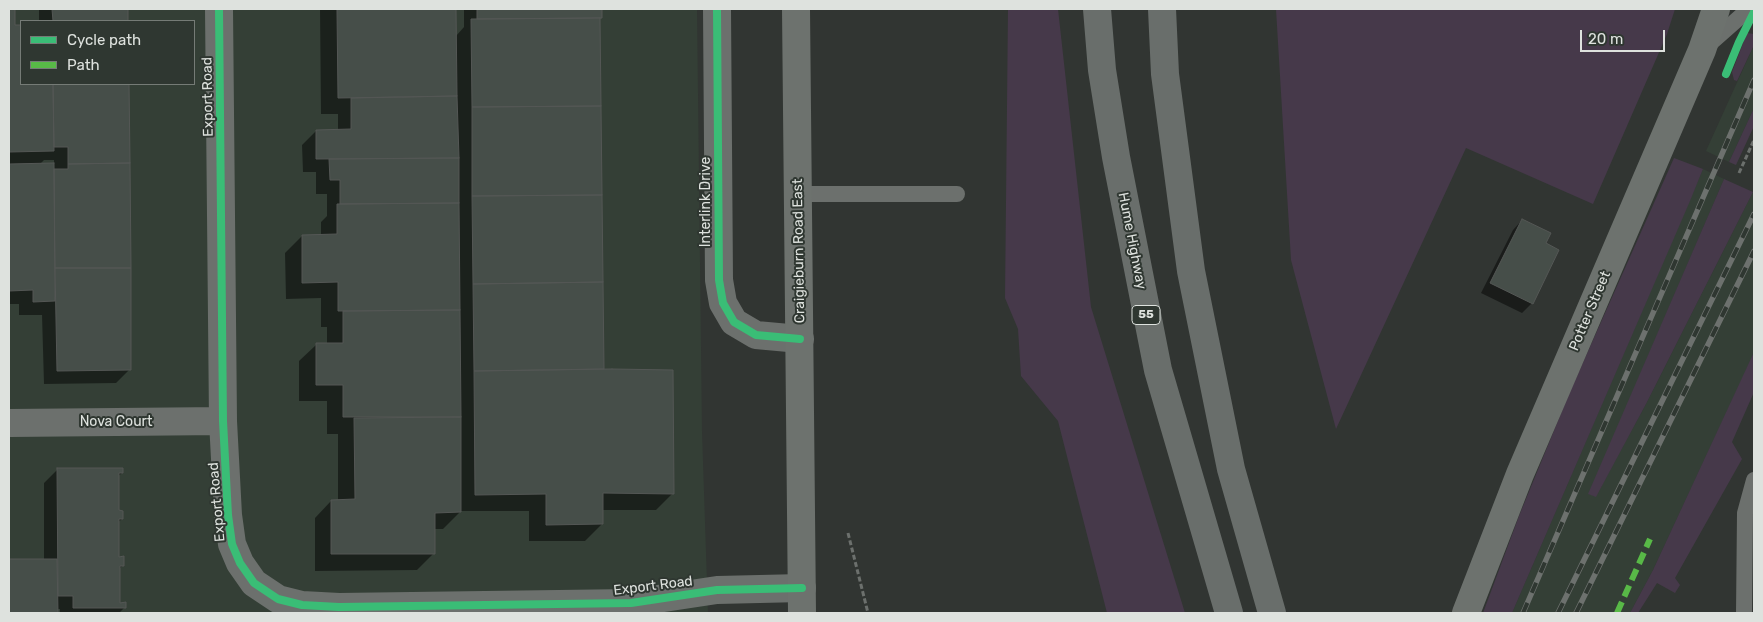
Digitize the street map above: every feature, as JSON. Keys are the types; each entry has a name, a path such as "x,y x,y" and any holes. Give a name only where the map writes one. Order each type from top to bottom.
{"highway":[{"name":"Hume Highway","path":"1097,9 1102,70 1116,157 1158,370 1229,613"},
{"path":"1162,9 1165,74 1191,271 1232,469 1272,613"}],"main road":[{"name":"Craigieburn Road East","path":"796,9 802,600"},
{"name":"Potter Street","path":"1466,613 1520,474 1702,50 1716,9"}],"street":[{"name":"Export Road","path":"219,9 223,421 228,515 232,544 240,564 254,583 278,599 302,606 631,603 717,590 802,600"},
{"name":"Interlink Drive","path":"717,9 719,280 723,303 734,322 756,335 800,339"},
{"name":"Nova Court","path":"9,423 223,421"},
{"name":"Export Road","path":"631,603 677,613"}],"lane":[{"path":"1702,50 1749,9"},
{"path":"798,194 957,194"},
{"path":"1744,613 1745,513 1753,485"},
{"path":"1745,584 1754,613"}],"path":[{"path":"1739,173 1754,140"},
{"path":"848,533 868,613"}],"shaded area":[{"path":"9,9 697,9 702,431 708,613 9,613"},
{"path":"1008,9 1058,9 1091,307 1185,613 1107,613 1058,421 1021,376 1018,329 1005,298"},
{"path":"1276,9 1675,9 1667,34 1593,204 1466,148 1336,429 1291,260"},
{"path":"1747,33 1754,34 1754,45 1737,81 1734,80 1732,72"},
{"path":"1754,45 1754,108 1729,162 1706,151"},
{"path":"1754,108 1754,126 1736,165 1729,162"},
{"path":"1674,158 1703,169 1690,201 1512,613 1483,613 1519,516 1569,394"},
{"path":"1703,169 1724,179 1589,494 1596,496 1646,404 1754,190 1754,352 1751,360 1653,570 1630,613 1512,613"},
{"path":"1724,179 1753,192 1646,404 1596,497 1588,494"},
{"path":"1754,352 1754,392 1732,442 1742,459 1675,578 1680,585 1675,593 1657,583 1638,613 1630,613 1653,570"}],"building":[{"path":"9,9 15,9 15,25 20,25 20,85 53,85 54,151 9,152"},
{"path":"52,9 128,9 128,20 53,20"},
{"path":"337,9 456,9 457,96 338,98"},
{"path":"477,9 602,9 602,18 477,19"},
{"path":"600,18 601,106 472,107 471,19"},
{"path":"53,85 129,85 130,163 68,164 68,147 54,147"},
{"path":"457,96 459,158 316,159 316,130 351,129 351,98"},
{"path":"601,106 602,195 472,196 472,107"},
{"path":"459,158 459,203 340,204 340,180 330,180 329,159"},
{"path":"54,163 55,301 33,302 33,290 9,291 9,164"},
{"path":"130,163 131,268 55,268 54,169 68,169 68,164"},
{"path":"602,195 603,282 473,284 472,196"},
{"path":"459,203 460,310 338,311 338,282 302,283 302,235 337,234 337,204"},
{"path":"1522,219 1551,233 1546,243 1559,250 1533,304 1490,283"},
{"path":"55,268 131,268 131,370 57,371"},
{"path":"603,282 604,369 474,371 473,284"},
{"path":"460,310 461,417 343,417 343,385 316,385 316,343 343,343 343,311"},
{"path":"673,370 674,494 603,493 603,524 546,525 546,494 475,495 474,371"},
{"path":"461,417 461,512 435,513 435,554 331,554 331,500 355,499 354,418"},
{"path":"57,468 123,468 123,473 119,473 119,510 123,511 123,519 119,519 119,557 124,556 124,566 120,566 120,603 126,602 126,608 73,608 73,596 58,596"},
{"path":"9,559 57,559 58,613 9,613"}],"railway":[{"path":"1523,613 1754,80"},
{"path":"1558,613 1754,214"},
{"path":"1576,613 1754,251"}],"marked path":[{"path":"1617,613 1650,539"}],"cycle path":[{"path":"219,9 223,421 228,515 232,544 240,563 254,583 278,599 302,605 339,607 631,603 717,590 802,588"},
{"path":"717,9 719,280 723,303 734,322 756,335 800,339"},
{"path":"1726,74 1754,12"}]}
